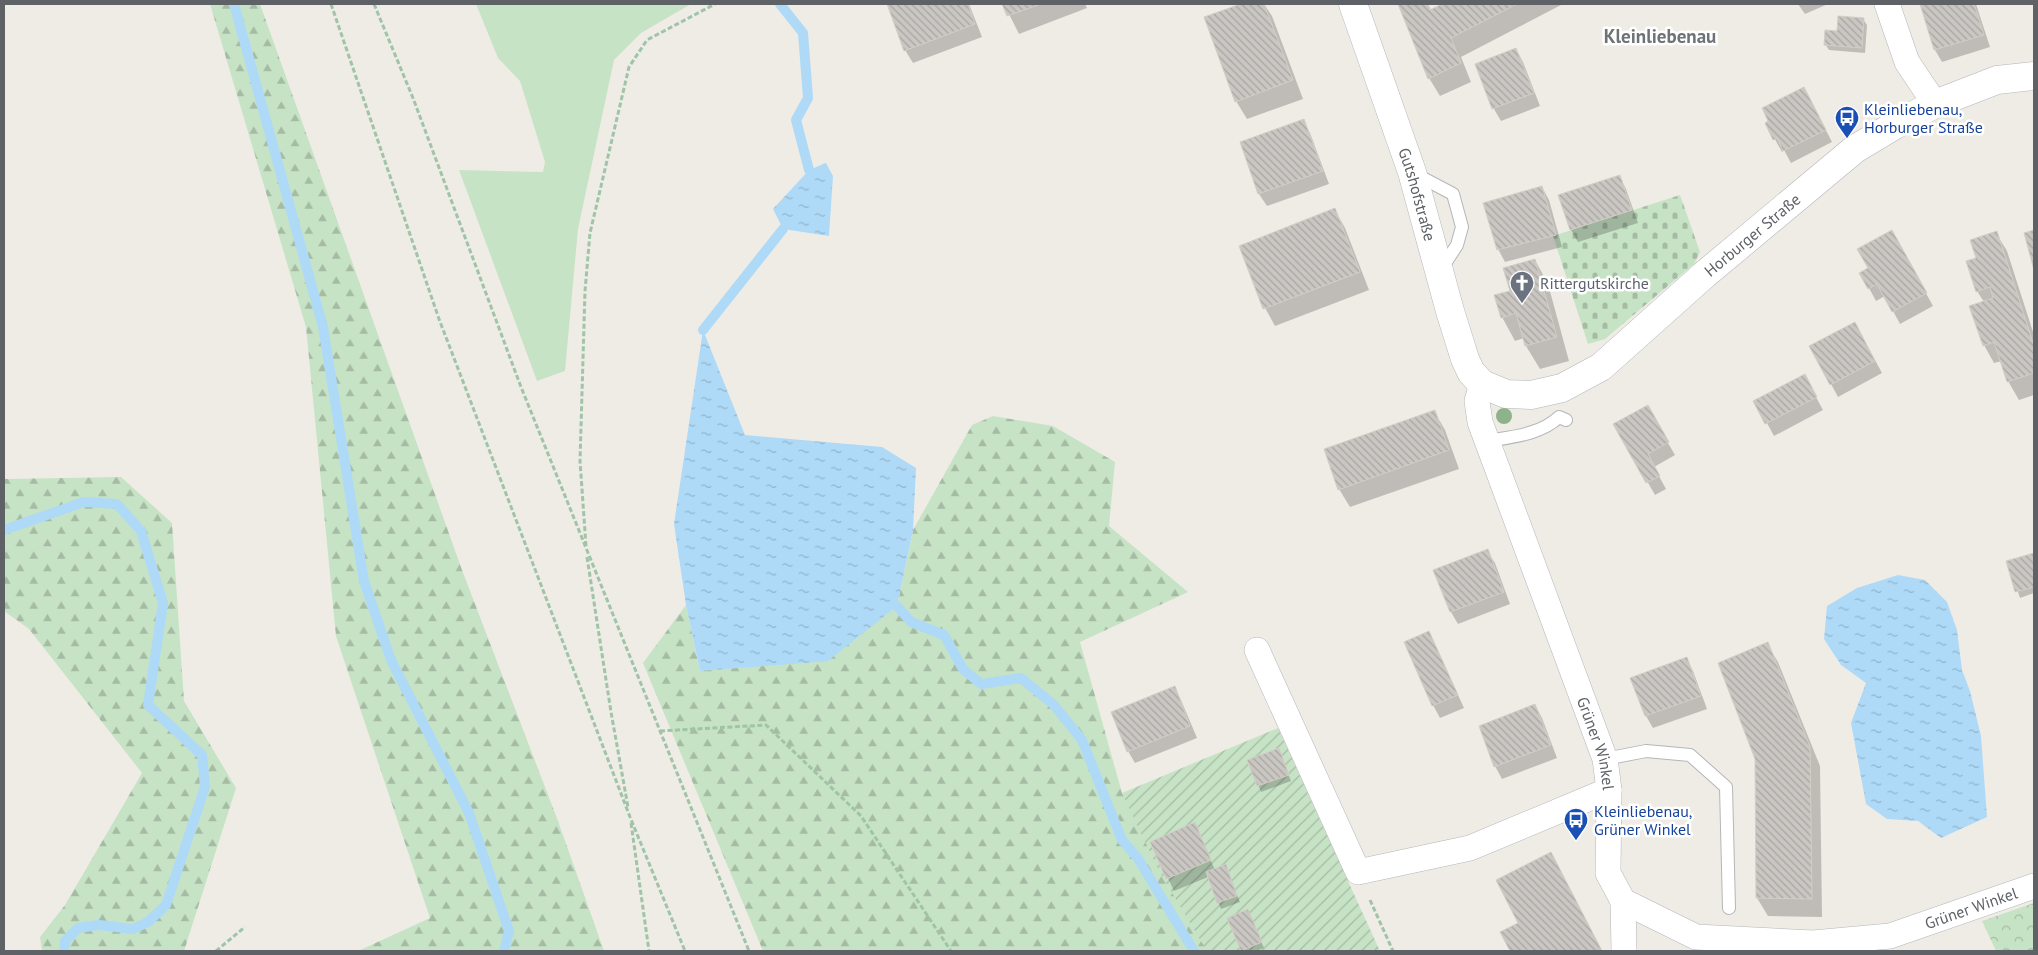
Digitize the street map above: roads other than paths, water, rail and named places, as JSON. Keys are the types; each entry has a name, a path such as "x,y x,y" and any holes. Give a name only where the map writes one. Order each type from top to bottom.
{"street":[{"name":"Gutshofstraße","path":"1353,4 1412,172 1439,273 1465,359 1471,372 1482,384"},
{"path":"1887,4 1907,62 1935,104"},
{"name":"Horburger Straße","path":"1482,384 1506,394 1531,395 1562,388 1601,366 1704,275 1855,150 1895,125 1935,104 1997,80 2034,76"},
{"name":"Grüner Winkel","path":"1482,384 1477,401 1480,422 1605,759 1609,790 1608,873 1623,901 1696,937 1813,942 1890,936 2034,886"},
{"path":"1257,650 1358,872 1470,848 1609,790"},
{"path":"1623,901 1624,951"}],"lane":[{"path":"1486,440 1526,435 1554,422 1559,417 1566,420"},
{"path":"1605,759 1646,751 1690,755 1726,787 1729,908"}],"water":[{"path":"826,163 833,176 829,236 783,229 773,209 809,170"},
{"path":"703,330 745,435 882,447 916,468 913,530 897,606 828,661 700,671 686,605 674,524"},
{"path":"1898,575 1925,580 1947,602 1957,630 1962,670 1970,691 1981,736 1987,817 1941,838 1918,821 1887,819 1866,804 1851,723 1866,683 1841,665 1824,639 1827,606 1857,588"}],"waterway":[{"path":"234,4 323,327 364,581 391,660 469,813 509,931 504,951"},
{"path":"780,4 803,33 808,98 796,120 809,170"},
{"path":"703,330 783,229"},
{"path":"4,530 84,502 117,504 141,531 163,603 148,705 202,755 205,787 166,905 148,922 133,929 99,925 78,928 65,941 64,951"},
{"path":"897,606 911,622 944,635 963,669 981,684 1021,678 1054,705 1082,740 1122,840 1137,857 1194,951"}],"place":[{"name":"Kleinliebenau, Horburger Straße","path":"1847,139"},
{"name":"Rittergutskirche","path":"1522,304"},
{"name":"Kleinliebenau, Grüner Winkel","path":"1576,841"}],"district":[{"name":"Kleinliebenau","path":"1660,36"}]}
